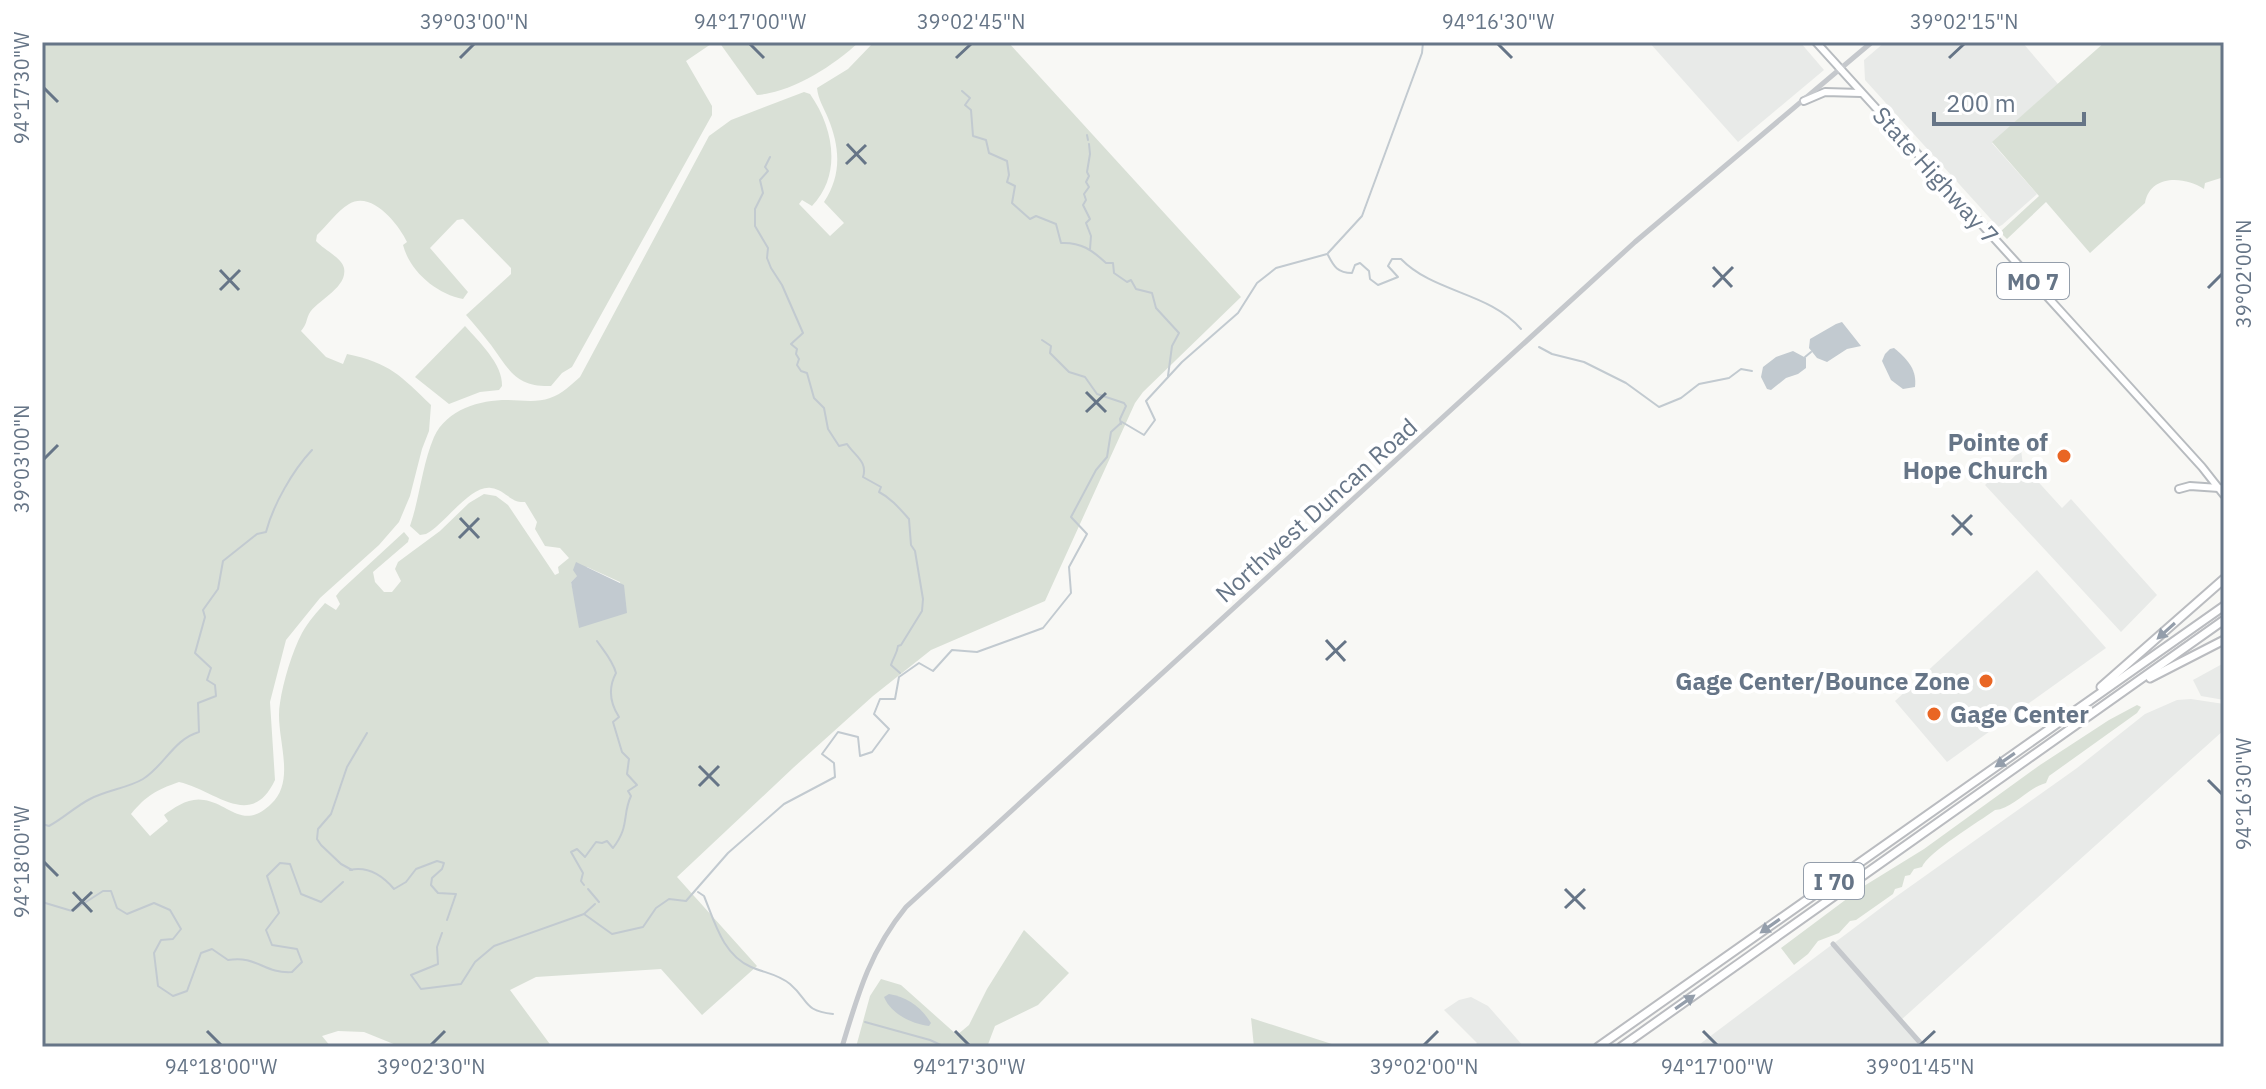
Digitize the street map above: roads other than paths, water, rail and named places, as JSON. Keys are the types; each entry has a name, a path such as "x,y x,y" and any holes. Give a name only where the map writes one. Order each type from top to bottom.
{"highway":[{"path":"2069,715 2224,579"},
{"name":"I 70","path":"1598,1047 2224,606"},
{"name":"I 70","path":"1621,1047 2224,620"},
{"path":"2127,690 2224,640"}],"main road":[{"name":"MO 7","path":"1816,42 1840,70"},
{"name":"State Highway 7","path":"1840,70 2222,493"},
{"path":"1804,101 1825,92 1861,93"},
{"path":"2179,489 2190,486 2222,493"}],"street":[{"name":"Northwest Duncan Road","path":"842,1047 858,993 876,948 906,907 1635,242 1872,42"},
{"path":"1833,944 1924,1047"}],"waterway":[{"path":"1328,253 1362,216 1422,53 1423,42"},
{"path":"962,91 970,98 965,105 971,110 973,136 986,140 989,153 1007,161 1007,182 1015,186 1012,203 1030,219 1036,216 1056,224 1061,243 1086,248 1106,263 1113,263 1114,273 1127,282 1131,280 1136,289 1152,293 1156,308 1179,333 1172,346 1168,376"},
{"path":"1087,135 1088,140"},
{"path":"1089,144 1089,176 1086,182 1089,187 1084,194 1086,200 1083,205 1090,219 1086,223 1091,236 1090,249"},
{"path":"770,157 765,167 768,171 760,180 763,193 755,209 755,226 768,248 767,258 771,268 803,333 791,344 797,349 797,365 807,373 814,398 824,408 828,429 839,446 847,444 864,467 863,477 881,487 879,492 909,519 911,545 915,551 923,599 922,611 898,646 891,665 900,673"},
{"path":"442,933 437,947 438,964 411,975 421,989 461,984 475,962 494,946 584,914 612,934 643,927 656,908 669,899 686,901 728,853 784,804 835,777 834,763 822,754 838,732 858,737 860,756 872,752 889,729 874,714 880,699 895,699 899,677 919,663 933,671 952,650 977,652 1043,628 1071,593 1069,567 1087,534 1071,517 1096,470 1107,457 1111,432 1122,422 1144,435 1155,420 1146,401 1182,362 1238,313 1257,283 1276,268 1327,254"},
{"path":"1328,255 1343,272 1352,273 1355,265 1360,263 1378,285 1398,277 1388,266 1392,259 1401,259 1429,279 1493,307 1521,329"},
{"path":"1042,340 1051,346 1050,353 1069,372 1085,377 1097,394 1124,403 1126,406 1121,424"},
{"path":"1539,347 1552,354 1584,362 1626,383 1659,407 1681,398 1699,384 1729,378 1741,369 1752,371"},
{"path":"1805,357 1811,352"},
{"path":"42,824 49,826 90,799 143,779 183,740 199,732 198,703 216,696 215,685 207,680 211,668 195,653 205,617 203,610 218,589 223,561 257,534 266,532 284,488 312,450"},
{"path":"584,885 581,881 583,873 571,852 577,849 585,857 596,842 607,841 613,848 624,827 631,796 628,791 637,785 627,774 629,759 622,752 613,722 619,717 611,695 616,673 597,641"},
{"path":"352,870 321,845 317,839 318,829 331,814 347,767 367,733"},
{"path":"350,870 363,869 374,873 394,889 406,882 416,869 437,861 444,863 432,878 431,885 438,893 456,894 447,920"},
{"path":"42,902 72,911 103,891 111,891 117,908 127,914 154,903 170,910 181,929 173,939 161,940 154,953 158,986 173,996 187,991 201,953 212,949 228,960 246,960 282,972 292,972 302,962 297,949 272,945 266,930 279,913 267,876 280,863 290,864 301,894 321,902 343,882"},
{"path":"588,889 599,902"},
{"path":"698,892 704,896 716,927 733,955 741,962 785,981 816,1010 833,1014"},
{"path":"584,914 595,904"},
{"path":"865,1022 945,1047"}],"place":[{"name":"Pointe of Hope Church","path":"2064,456"},
{"name":"Gage Center/Bounce Zone","path":"1986,681"},
{"name":"Gage Center","path":"1934,714"}]}
